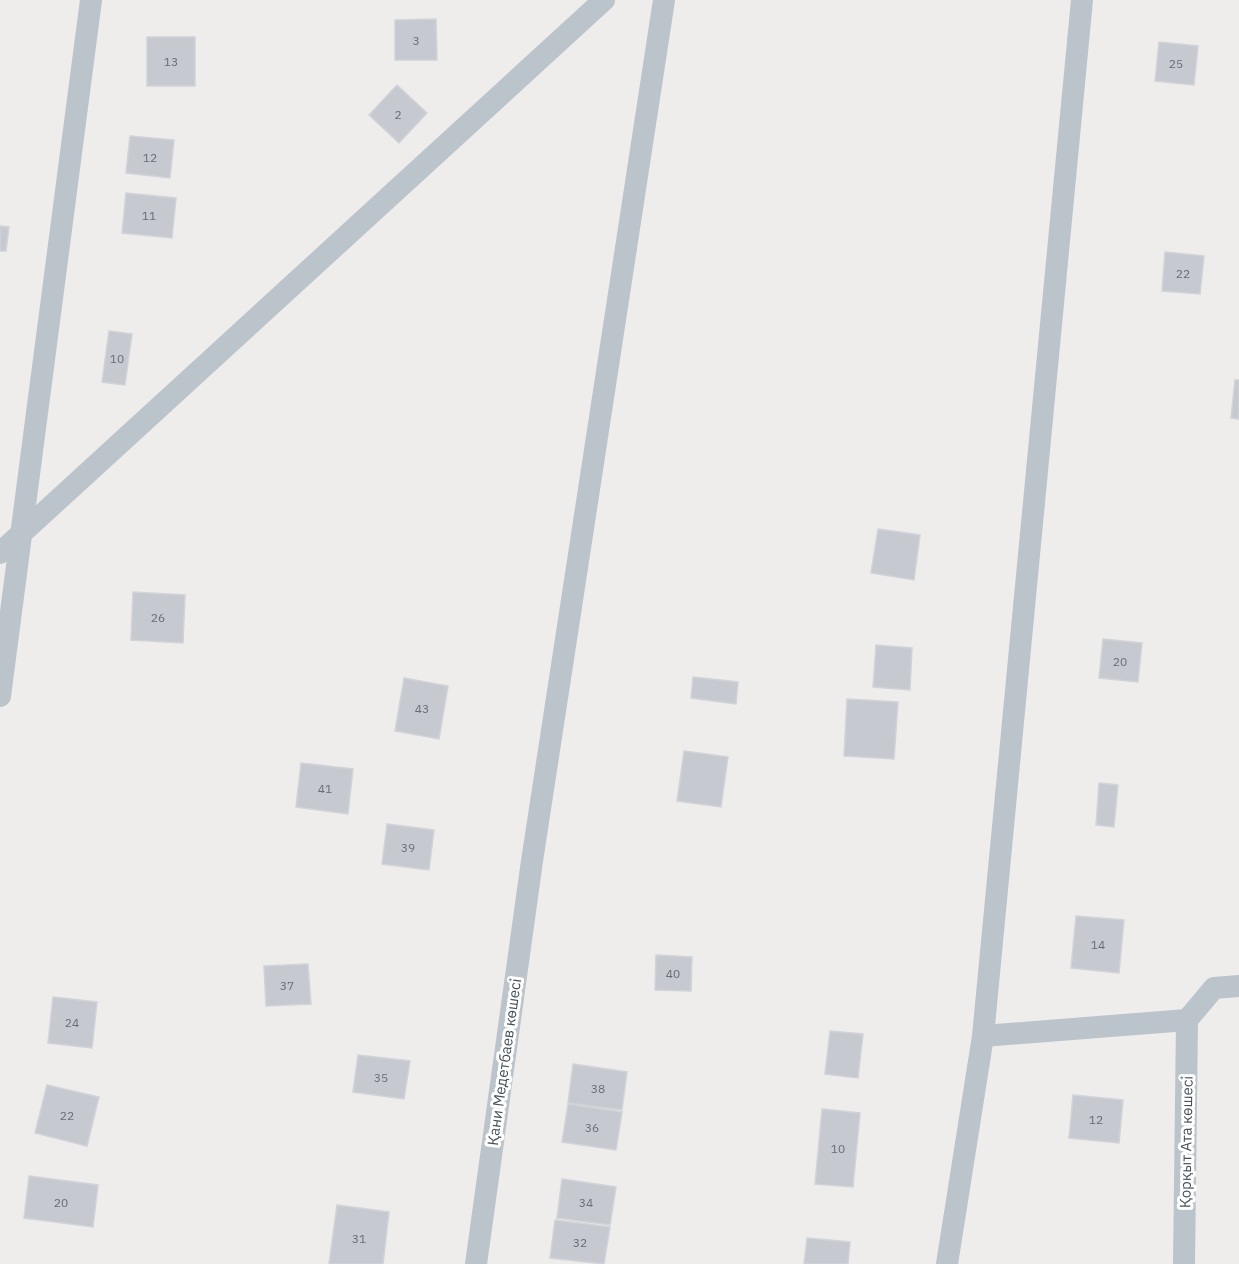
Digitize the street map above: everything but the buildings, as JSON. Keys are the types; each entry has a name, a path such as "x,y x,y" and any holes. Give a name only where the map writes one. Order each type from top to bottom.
{"street":[{"path":"0,696 91,0"},
{"path":"0,553 604,0"},
{"name":"Қани Медетбаев көшесі","path":"476,1264 532,861 664,0"},
{"path":"947,1264 983,1036 1082,0"},
{"path":"983,1036 1187,1020 1214,988 1239,986"},
{"name":"Қорқыт Ата көшесі","path":"1184,1264 1187,1020"}]}
